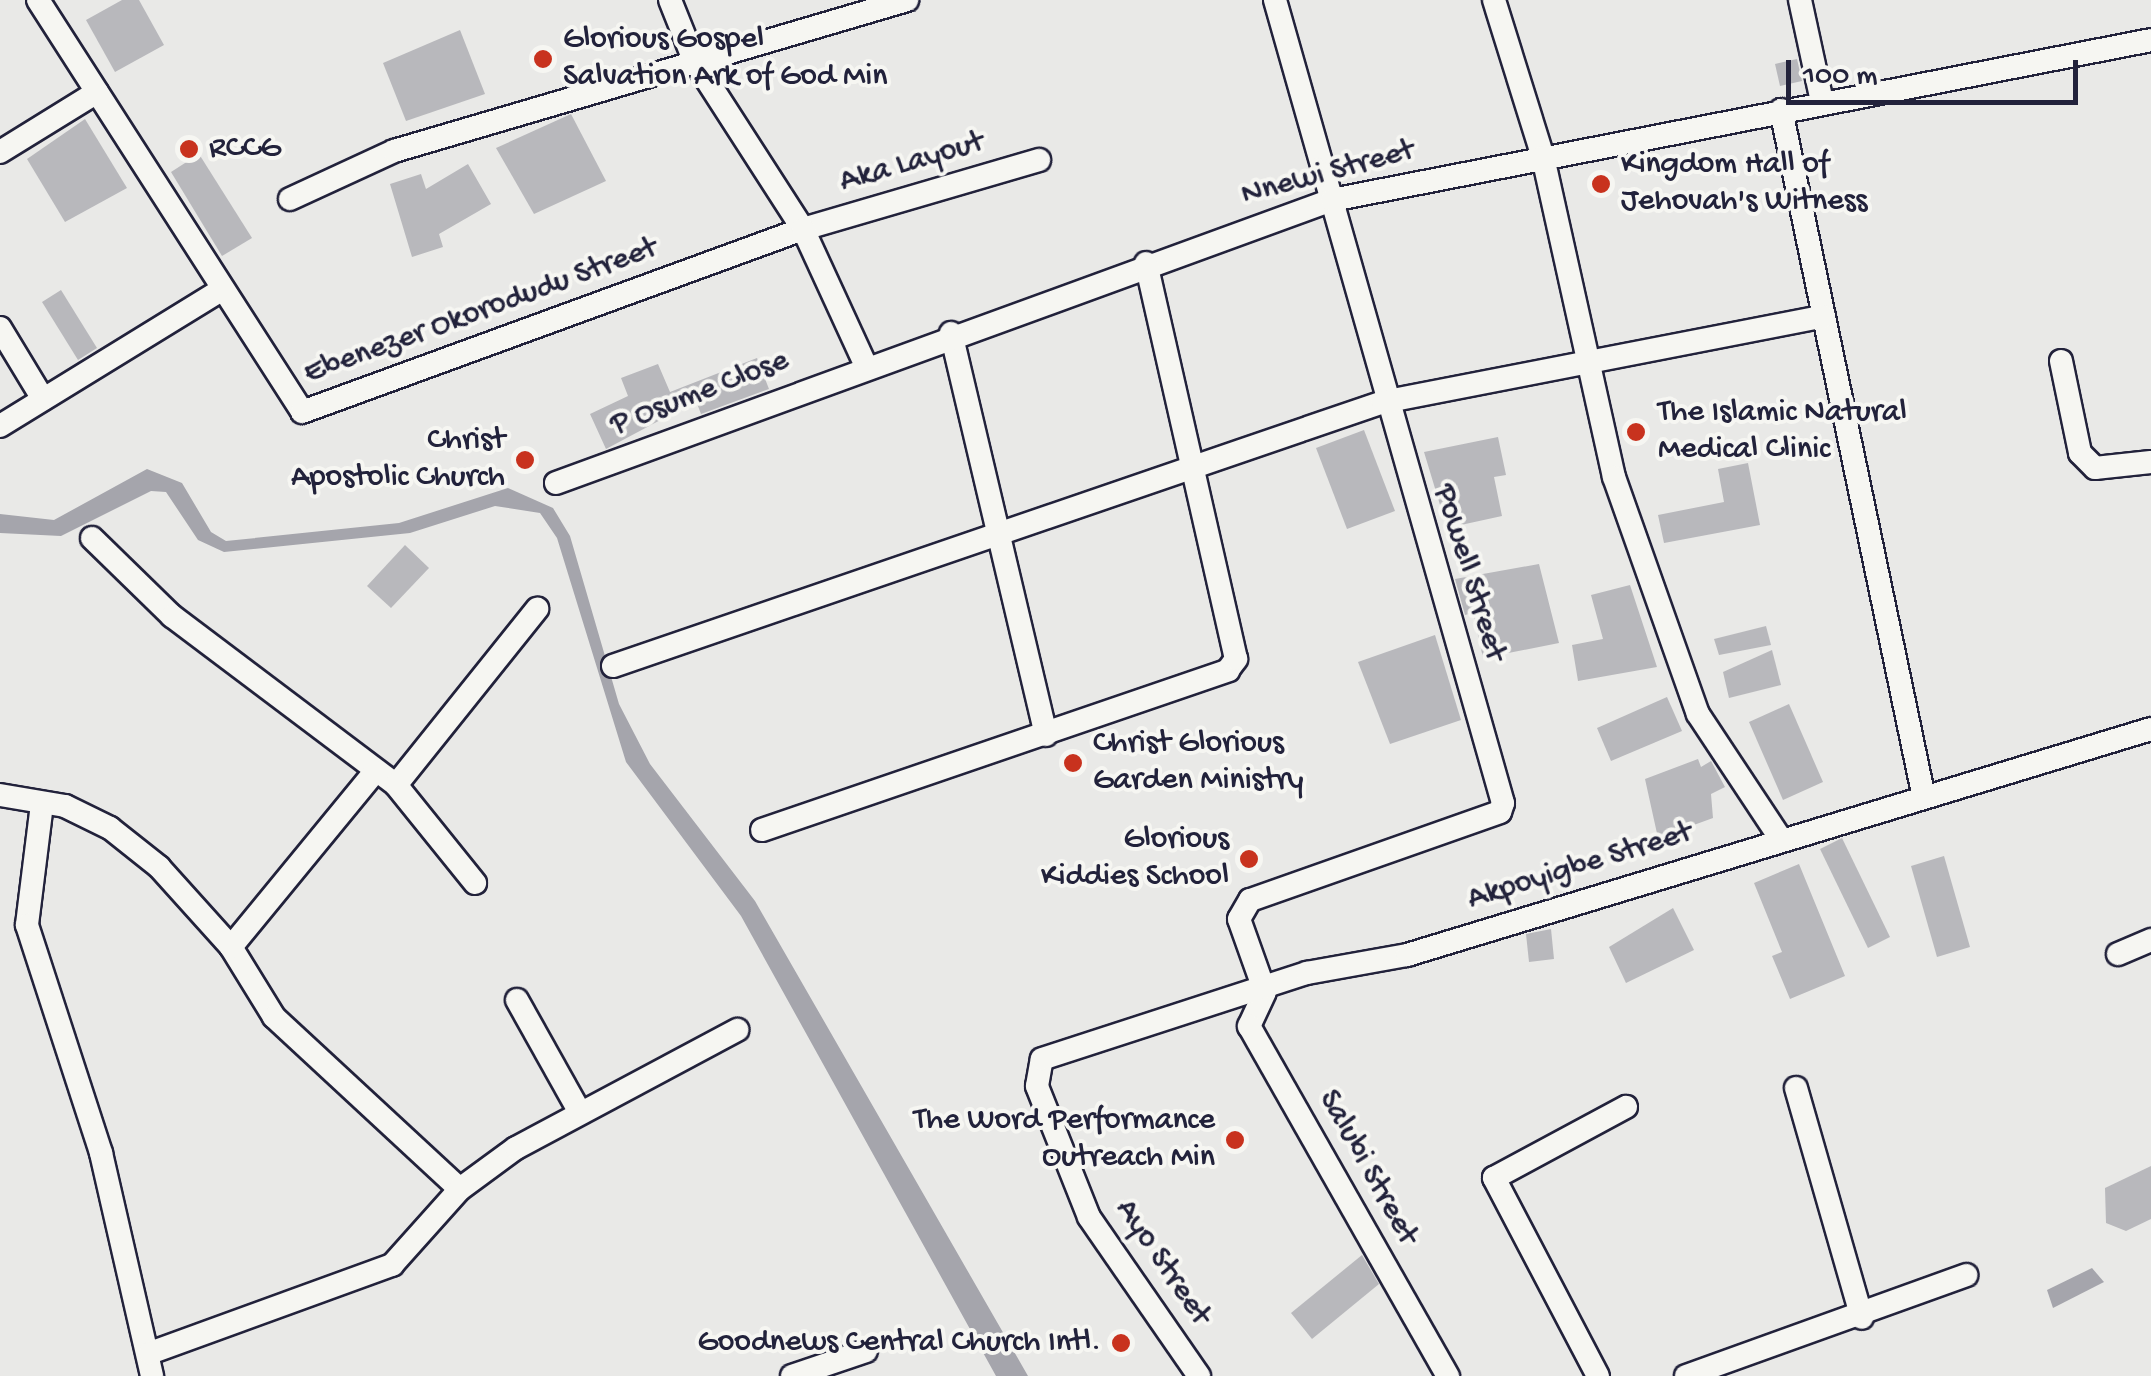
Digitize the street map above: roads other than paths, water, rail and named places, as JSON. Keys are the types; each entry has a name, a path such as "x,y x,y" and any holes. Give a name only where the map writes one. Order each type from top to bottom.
{"street":[{"name":"Ebenezer Okorodudu Street","path":"38,0 302,412 804,228"},
{"path":"670,0 694,60 804,228 867,368"},
{"path":"290,199 394,151 907,0"},
{"name":"Powell Street","path":"1264,992 1239,918 1250,900 1500,812 1504,803 1384,402 1275,0"},
{"path":"1494,0 1543,157 1585,363 1614,478 1698,714 1780,838"},
{"path":"1800,0 1822,102"},
{"name":"Nnewi Street","path":"867,368 952,333 1332,200 2151,40"},
{"path":"0,152 96,92"},
{"path":"1782,110 1923,793"},
{"name":"Aka Layout","path":"804,228 1039,160"},
{"path":"762,830 1228,670 1236,659 1146,263"},
{"path":"0,426 221,290"},
{"path":"613,666 999,529 1194,470 1384,402 1824,316"},
{"path":"0,328 43,400"},
{"path":"952,333 1046,735"},
{"path":"2061,361 2080,453 2095,468 2151,462"},
{"name":"P Osume Close","path":"556,483 867,368"},
{"path":"92,538 172,616 396,786 474,883"},
{"path":"396,786 538,609"},
{"name":"Akpoyigbe Street","path":"1036,1071 1042,1059 1923,793 2151,729"},
{"path":"232,947 375,772"},
{"path":"0,795 42,804 110,828 159,867 232,947 274,1018 460,1190"},
{"path":"42,804 27,925 101,1154 151,1364 374,1275 460,1190 578,1108 737,1030"},
{"path":"2118,954 2151,940"},
{"name":"Salubi Street","path":"1264,992 1249,1026 1448,1376"},
{"path":"517,1000 578,1108"},
{"name":"Ayo Street","path":"1036,1071 1089,1217 1199,1376"},
{"path":"1796,1088 1862,1318"},
{"path":"1598,1376 1494,1178 1626,1107"},
{"path":"1686,1376 1862,1318 1966,1276"},
{"path":"792,1376 866,1351"}],"place":[{"name":"Glorious Gospel Salvation Ark of God Min","path":"543,59"},
{"name":"RCCG","path":"189,149"},
{"name":"Kingdom Hall of Jehovah's Witness","path":"1601,184"},
{"name":"The Islamic Natural Medical Clinic","path":"1636,432"},
{"name":"Christ Apostolic Church","path":"525,460"},
{"name":"Christ Glorious Garden Ministry","path":"1073,763"},
{"name":"Glorious Kiddies School","path":"1249,859"},
{"name":"The Word Performance Outreach Min","path":"1235,1140"},
{"name":"Goodnews Central Church Intl.","path":"1121,1343"}]}
